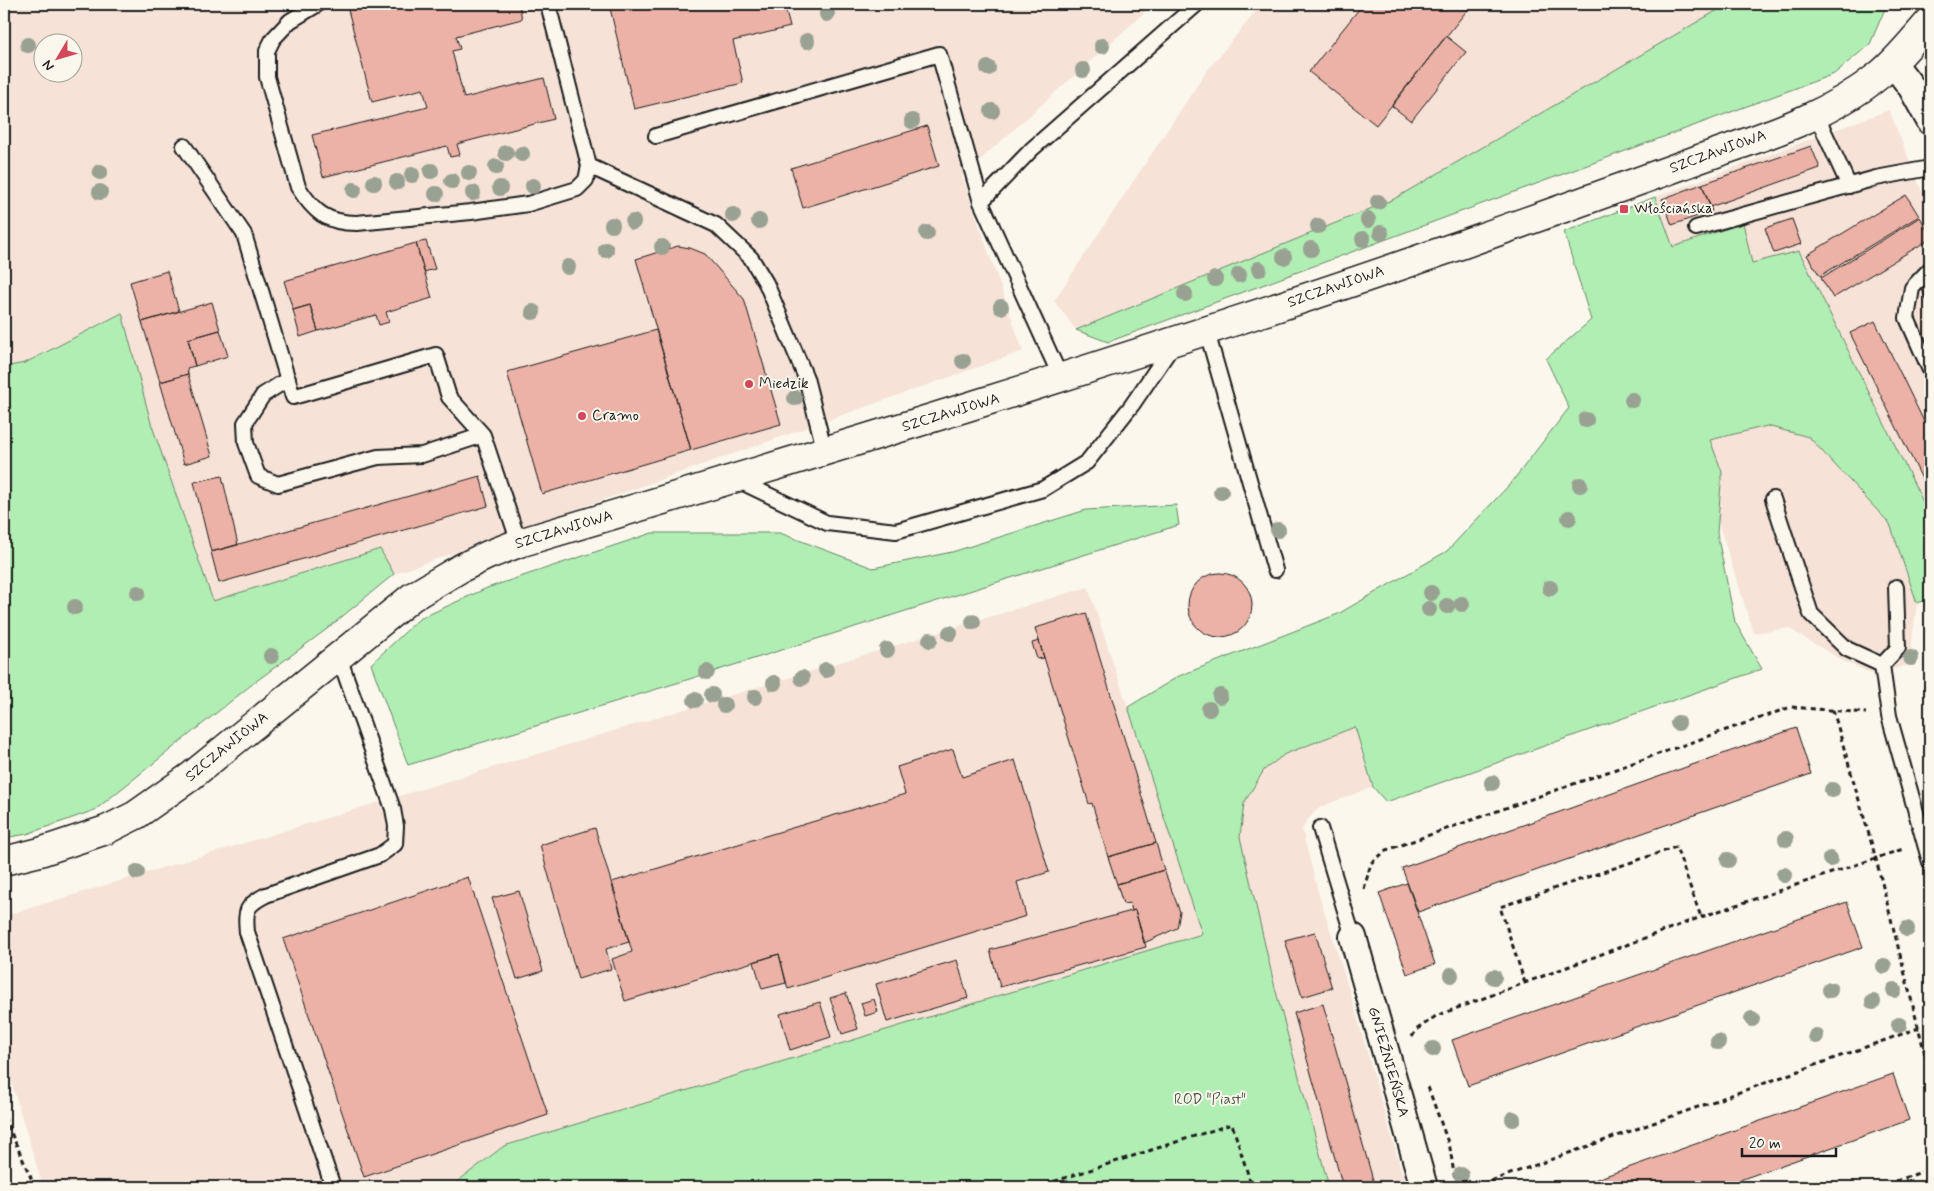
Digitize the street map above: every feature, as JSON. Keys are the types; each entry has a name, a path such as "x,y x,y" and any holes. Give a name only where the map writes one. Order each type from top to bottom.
{"street":[{"name":"SZCZAWIOWA","path":"4,861 40,852 106,830 136,815 190,777 412,597 460,568 488,555 519,543 825,452 1206,332 1598,196 1780,130 1816,114 1857,91 1878,76 1893,63 1930,21"},
{"path":"1893,63 1912,88 1930,121"},
{"name":"GNIEŹNIEŃSKA","path":"1352,937 1424,1187"}],"lane":[{"path":"318,4 290,21 272,39 267,51 267,76 298,187 308,202 323,215 340,223 471,212 528,204 577,189 586,180 589,166 548,4"},
{"path":"981,202 1032,148 1196,4"},
{"path":"656,136 939,54 981,202 1060,378"},
{"path":"1816,114 1849,186"},
{"path":"184,146 244,234 293,396 436,355 449,396 484,435 519,543"},
{"path":"589,166 716,225 751,258 766,283 806,378 825,452"},
{"path":"1696,228 1876,178 1930,168"},
{"path":"1930,269 1912,288 1907,318 1930,370"},
{"path":"1206,332 1275,570"},
{"path":"735,479 827,524 896,531 1043,489 1087,462 1132,404 1175,342"},
{"path":"288,379 263,395 245,423 246,443 258,476 278,484 378,457 422,455 484,435"},
{"path":"1772,499 1811,614 1847,649 1882,665"},
{"path":"1882,665 1898,648 1896,587"},
{"path":"333,1187 247,932 245,914 252,902 266,895 380,855 395,844 396,826 393,809 339,657"},
{"path":"1882,665 1889,716 1930,862"},
{"path":"1320,828 1352,937"}],"path":[{"path":"1352,937 1371,863 1387,850 1792,707 1889,716"},
{"path":"1833,710 1876,859 1930,1074"},
{"path":"1411,1039 1416,1030 1436,1016 1701,917 1876,859 1924,840"},
{"path":"1525,982 1500,907 1676,846 1701,917"},
{"path":"1474,1187 1919,1028"},
{"path":"1427,1084 1450,1148 1456,1187"},
{"path":"4,1117 35,1187"},
{"path":"1037,1187 1232,1124 1252,1187"},
{"path":"1879,1187 1930,1169"}],"shaded area":[{"path":"4,4 1154,4 962,176 1023,351 394,574 380,549 213,601 151,423 122,313 25,363 4,367"},
{"path":"1262,4 1728,4 1394,200 1076,330 1054,301 1206,72"},
{"path":"1889,110 1930,211 1930,516 1799,251 1752,263 1742,223 1673,247 1655,197"},
{"path":"1767,426 1809,437 1890,524 1917,603 1909,665 1873,674 1843,661 1788,628 1754,633 1703,476 1710,440"},
{"path":"1088,587 1203,934 504,1146 450,1187 43,1187 4,1058 4,916"},
{"path":"1355,727 1373,787 1320,807 1307,820 1302,830 1318,892 1348,986 1406,1187 1329,1187 1275,988 1240,837 1244,803 1264,770 1285,754"}],"green space":[{"path":"1728,4 1887,4 1870,44 1834,74 1108,342 1076,330 1394,199"},
{"name":"ROD \"Piast\"","path":"1655,197 1673,247 1743,223 1752,263 1799,251 1930,516 1930,599 1917,603 1890,524 1809,437 1767,426 1710,440 1722,472 1717,533 1735,622 1762,669 1386,802 1373,787 1355,727 1285,754 1264,770 1244,803 1240,837 1275,988 1329,1187 450,1187 504,1146 1202,934 1128,707 1179,676 1338,614 1447,551 1511,483 1569,408 1546,359 1591,320 1564,232"},
{"path":"122,313 151,423 213,601 380,549 394,574 327,629 255,682 95,810 27,834 4,838 4,367 25,363"},
{"path":"1176,505 1179,525 680,682 408,765 371,664 419,619 487,588 652,533 780,533 873,568 952,552 1086,510"}],"building":[{"path":"356,4 519,4 522,19 456,36 460,49 452,51 464,98 544,78 554,119 457,144 460,155 450,157 447,146 323,177 312,135 428,107 423,89 372,102 347,6"},
{"path":"609,4 784,4 790,27 733,41 743,83 634,109"},
{"path":"1363,4 1472,4 1376,125 1309,72"},
{"path":"1446,36 1466,52 1411,121 1392,106"},
{"path":"927,126 939,166 803,208 791,168"},
{"path":"1811,146 1820,168 1710,207 1702,184"},
{"path":"1702,184 1712,211 1672,225 1662,199"},
{"path":"1906,195 1919,216 1820,276 1807,255"},
{"path":"1920,217 1930,235 1930,239 1833,298 1821,278"},
{"path":"1792,219 1801,244 1774,253 1765,228"},
{"path":"426,241 435,269 424,272 416,243"},
{"path":"416,243 432,298 386,312 389,322 379,325 376,315 318,331 310,305 293,310 284,281"},
{"path":"678,246 705,254 744,299 781,424 691,450 636,259"},
{"path":"167,271 179,311 142,322 130,282"},
{"path":"1930,283 1930,308 1921,287"},
{"path":"212,302 220,330 188,339 195,366 187,368 188,374 160,382 142,322"},
{"path":"310,305 318,331 300,337 293,310"},
{"path":"1875,321 1930,434 1930,495 1850,333"},
{"path":"220,330 228,356 195,366 188,339"},
{"path":"656,330 691,450 542,494 507,372"},
{"path":"188,374 212,456 184,464 160,382"},
{"path":"222,476 238,545 211,552 194,482"},
{"path":"480,476 488,506 219,583 211,552"},
{"path":"1220,573 1238,579 1246,587 1252,605 1246,623 1238,631 1220,637 1202,631 1194,623 1188,605 1194,587 1202,579"},
{"path":"1086,613 1156,843 1108,857 1092,803 1089,804 1035,628"},
{"path":"1039,641 1044,658 1037,659 1032,643"},
{"path":"1796,728 1811,774 1418,912 1402,868"},
{"path":"953,749 962,777 1015,760 1049,872 1017,882 1026,916 788,989 779,954 625,1001 612,959 632,952 612,882 905,794 897,767"},
{"path":"595,828 629,942 606,949 611,969 578,979 540,845"},
{"path":"1156,843 1164,870 1117,884 1108,857"},
{"path":"1164,870 1180,912 1177,928 1144,943 1135,910 1132,911 1130,903 1123,904 1117,884"},
{"path":"468,877 548,1115 364,1177 283,939"},
{"path":"1407,883 1435,964 1407,974 1379,893"},
{"path":"519,891 543,971 517,979 492,898"},
{"path":"1847,902 1863,947 1468,1086 1452,1040"},
{"path":"1135,910 1146,947 1000,987 990,950"},
{"path":"1315,932 1332,988 1302,997 1285,940"},
{"path":"779,954 786,983 762,989 754,962"},
{"path":"957,960 968,998 887,1022 876,984"},
{"path":"846,993 858,1029 842,1034 830,998"},
{"path":"874,999 878,1012 865,1016 861,1003"},
{"path":"820,1002 831,1037 790,1050 780,1014"},
{"path":"1323,1004 1375,1187 1343,1187 1294,1013"},
{"path":"1893,1074 1909,1120 1720,1187 1574,1187"}],"place":[{"name":"Włościańska","path":"1624,209"},
{"name":"Miedzik","path":"749,384"},
{"name":"Cramo","path":"582,416"}]}
